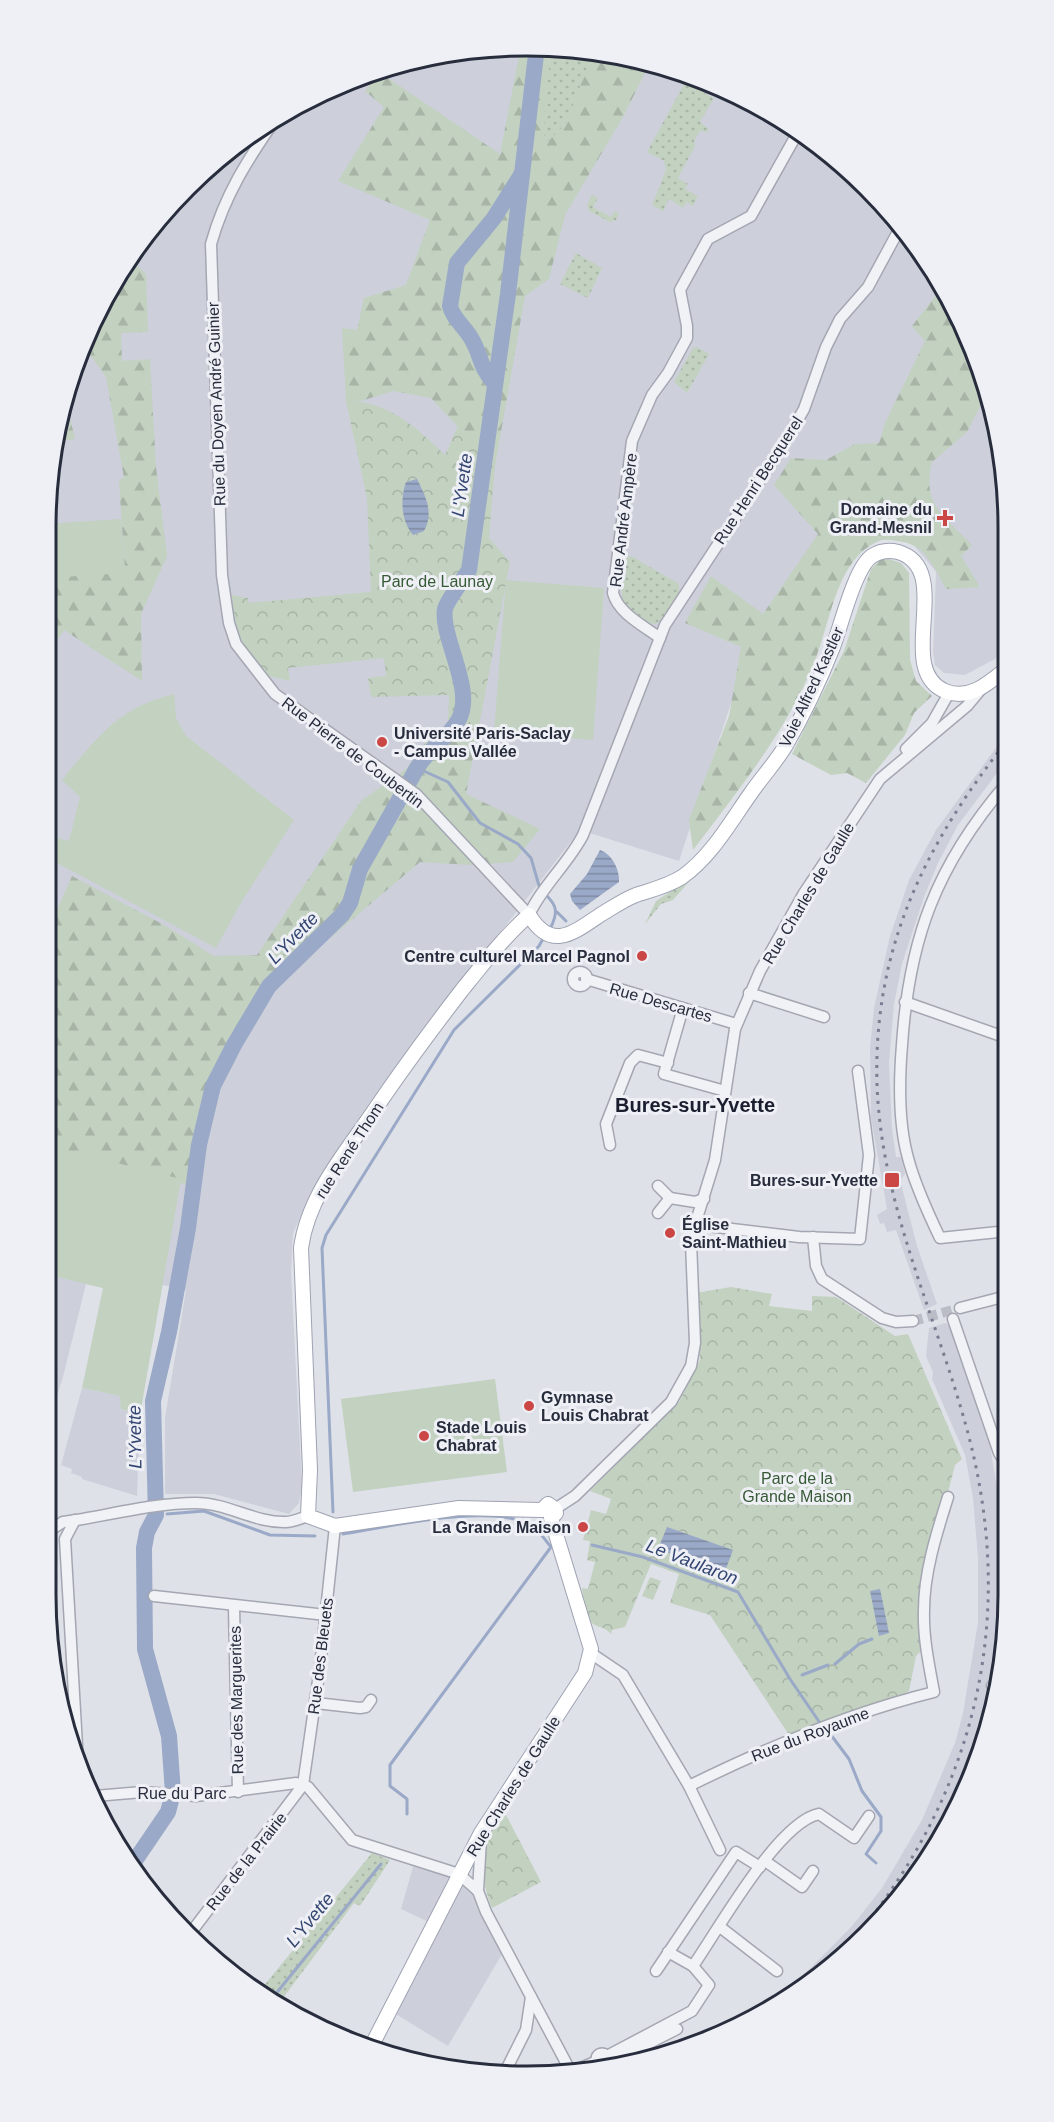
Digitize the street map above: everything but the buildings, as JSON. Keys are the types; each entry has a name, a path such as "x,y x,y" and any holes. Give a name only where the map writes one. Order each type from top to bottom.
{"main road":[{"name":"Voie Alfred Kastler","path":"529,915 545,934 562,936 622,901 664,886 683,876 703,858 785,746 832,648 861,571 870,556 890,551 901,553 917,566 922,579 925,600 923,655 925,672 933,684 949,693"},
{"name":"Rue Charles de Gaulle","path":"949,693 961,694 982,688 998,675"},
{"name":"rue René Thom","path":"308,1516 307,1400 300,1266 303,1236 308,1217 326,1181 410,1058 481,966 529,915"},
{"path":"308,1516 335,1526 459,1508 549,1512 592,1654"},
{"name":"Rue Charles de Gaulle","path":"374,2041 481,1833 585,1673 592,1654"}],"street":[{"name":"Rue du Doyen André Guinier","path":"265,135 234,183 221,209 211,244 224,591 229,623 236,644 276,694"},
{"name":"Rue André Ampère","path":"660,638 625,611 615,601 613,593 632,441 652,395 668,373 687,338 680,290 708,239 752,216 794,139"},
{"name":"Rue Henri Becquerel","path":"660,638 670,617 787,439 804,409 826,347 840,319 868,287 896,234"},
{"path":"529,915 543,892 574,853 660,638"},
{"name":"Rue Charles de Gaulle","path":"894,766 966,706 982,688"},
{"name":"Rue Charles de Gaulle","path":"724,1091 735,1026 749,993 804,893 868,796 910,744 932,723 949,693"},
{"name":"Rue Pierre de Coubertin","path":"276,694 416,794 529,915"},
{"path":"998,794 975,823 939,884 914,951 905,1002 898,1076 907,1155 940,1238 998,1232"},
{"name":"Rue Descartes","path":"586,979 735,1026"},
{"path":"749,993 824,1017"},
{"path":"905,1002 998,1035"},
{"path":"549,1512 570,1501 671,1401 684,1383 691,1366 695,1343 691,1247 699,1225 698,1215 715,1160 724,1091 664,1074 683,1008"},
{"path":"610,1145 606,1124 630,1063 638,1055 668,1063"},
{"path":"699,1225 813,1237 860,1239 869,1155 858,1071"},
{"path":"658,1186 670,1198 695,1202 704,1199"},
{"path":"658,1213 670,1198"},
{"path":"813,1237 816,1266 822,1279 882,1318 896,1322 913,1321"},
{"path":"960,1308 998,1298"},
{"path":"953,1319 998,1450"},
{"name":"Rue du Royaume","path":"689,1785 761,1751 816,1730 888,1704 934,1692 927,1651 924,1609 930,1568 948,1497"},
{"path":"56,1526 63,1522 142,1507 206,1503 271,1521 287,1522 308,1516"},
{"path":"75,1520 65,1539 76,1731"},
{"name":"Rue des Bleuets","path":"303,1785 316,1703 335,1526"},
{"path":"56,1533 65,1539"},
{"path":"154,1596 234,1607 326,1615"},
{"name":"Rue des Marguerites","path":"234,1607 238,1792"},
{"path":"592,1654 623,1675 689,1785 720,1850"},
{"path":"316,1703 360,1708 366,1707 371,1700"},
{"name":"Rue du Parc","path":"100,1796 173,1794 196,1796 292,1784 303,1785"},
{"path":"303,1785 314,1792 352,1840 459,1874 478,1891 567,2064"},
{"name":"Rue de la Prairie","path":"194,1928 303,1785"},
{"path":"693,1966 775,1845 807,1816 819,1814 854,1838 869,1816"},
{"path":"478,1891 477,1875 481,1833"},
{"path":"656,1971 736,1852 802,1887 813,1870"},
{"path":"459,1874 468,1871 477,1875"},
{"path":"720,1927 777,1971"},
{"path":"604,2059 692,2011 709,1985 693,1966 668,1952"},
{"path":"508,2065 526,2030 531,1997"},
{"path":"625,2056 677,2030"}],"shaded area":[{"name":"Université Paris-Saclay - Campus Vallée","path":"527,56 589,60 619,65 707,91 736,104 789,135 814,153 860,194 901,240 919,265 950,318 963,347 989,435 997,496 998,657 965,675 944,673 935,665 933,652 936,572 912,543 857,493 747,655 679,861 580,830 393,1075 311,1195 293,1233 291,1272 302,1486 299,1503 289,1514 214,1494 165,1494 165,1418 186,1290 107,1273 103,1288 86,1284 56,1399 56,627 60,619 56,616 56,527 60,465 65,435 91,347 104,318 135,265 153,240 194,194 240,153 265,135 318,104 347,91 435,65 465,60"},
{"path":"998,745 998,772 958,825 938,863 924,897 902,964 894,1004 889,1063 892,1129 896,1157 901,1157 905,1174 900,1180 917,1246 937,1304 924,1310 896,1230 887,1232 884,1223 880,1224 877,1215 887,1209 871,1118 870,1048 874,1008 890,936 909,880 936,830"},
{"path":"945,1323 952,1326 987,1429 998,1493 997,1626 989,1687 963,1775 950,1804 919,1857 901,1882 860,1928 799,1980 852,1926 882,1888 922,1820 955,1743 963,1713 978,1622 978,1558 973,1498 965,1455 932,1379 933,1372 926,1356 929,1328"},
{"path":"82,1388 121,1396 121,1409 140,1415 137,1496 82,1479 71,1473 72,1469 61,1465"},
{"path":"414,1863 450,1875 473,1894 502,1954 448,2046 394,2013 437,1926 401,1909"}],"green space":[{"path":"519,56 550,57 544,113 544,145 566,124 590,60 646,71 623,117 565,215 549,279 525,296 495,466 431,398 393,391 361,401 346,401 342,328 357,330 364,298 406,285 430,220 338,181 384,107 365,91 371,82 387,77 500,154"},
{"path":"550,57 590,60 566,124 544,145 544,113"},
{"path":"685,83 704,90 703,92 714,98 700,122 709,129 707,132 700,131 694,141 695,146 678,178 688,184 685,189 698,196 693,206 687,202 683,208 669,199 663,211 652,205 666,170 664,161 647,152"},
{"path":"592,195 598,198 593,207 611,217 615,211 619,214 616,220 610,222 589,211 587,205"},
{"path":"576,253 602,268 588,298 560,284"},
{"path":"135,264 146,274 148,332 121,333 122,361 150,359 156,467 167,556 141,614 142,681 64,630 56,642 56,577 125,572 119,480 124,478 106,377 91,356 88,357 104,318"},
{"path":"937,294 963,347 982,404 967,432 932,462 929,477 933,500 938,509 972,545 961,556 980,587 946,589 922,551 907,543 883,540 865,549 854,561 837,592 816,658 791,710 745,781 693,850 689,820 729,716 741,647 685,623 711,576 763,614 818,534 774,485 791,458 826,460 855,444 879,443 885,423 925,341 912,326"},
{"path":"697,347 709,354 687,393 674,382 693,348"},
{"name":"Parc de Launay","path":"346,401 375,405 388,411 424,435 445,455 458,426 495,466 489,538 510,562 485,694 448,724 449,695 371,697 368,678 386,676 384,658 288,668 290,681 264,675 237,629 232,595 248,598 249,603 371,592 367,498"},
{"path":"69,416 75,439 64,440"},
{"path":"121,519 125,573 56,577 56,523"},
{"path":"631,556 679,584 679,594 663,619 655,624 648,623 625,605 622,598 621,559"},
{"path":"883,557 901,563 909,573 910,660 916,681 932,696 914,713 905,735 866,783 847,773 831,775 792,754 844,651 871,569"},
{"path":"506,580 604,588 593,740 494,732"},
{"path":"174,694 176,718 186,736 294,820 242,901 216,948 56,862 56,838 69,841 80,797 62,780 114,722 140,706"},
{"path":"485,694 466,794 540,829 513,862 473,865 420,862 254,1002 216,1068 198,1127 188,1185 56,1149 56,912 72,876 164,925 214,956 257,955 361,801 406,769 428,739"},
{"path":"694,876 673,900 661,904 645,924 656,901"},
{"path":"56,1148 181,1179 140,1415 121,1409 120,1396 82,1388 103,1288 56,1277"},
{"name":"Parc de la Grande Maison","path":"731,1287 772,1294 769,1306 812,1311 812,1296 836,1297 895,1336 908,1334 962,1459 955,1465 925,1582 923,1649 916,1656 909,1691 898,1698 819,1727 813,1724 789,1735 710,1615 670,1603 679,1574 651,1564 625,1627 612,1630 611,1634 589,1619 582,1588 588,1589 595,1562 587,1560 590,1541 583,1540 591,1510 606,1514 611,1499 590,1491 679,1402 700,1360 696,1293"},
{"name":"Stade Louis Chabrat","path":"495,1379 507,1472 353,1492 341,1399"},
{"path":"650,1577 661,1581 653,1600 642,1596"},
{"path":"504,1811 541,1882 492,1908 484,1882 484,1858 490,1834"},
{"path":"372,1853 390,1860 360,1906 354,1903 283,1998 264,1986"}],"water":[{"path":"417,479 429,511 424,531 413,535 404,517 403,495 406,482"},
{"path":"600,850 614,863 619,882 580,910 572,901 570,894 587,874"},
{"path":"667,1527 733,1550 724,1574 658,1549"},
{"path":"880,1589 889,1633 879,1636 870,1591"}],"waterway":[{"name":"L'Yvette","path":"136,1859 168,1812 173,1793 169,1736 145,1649 144,1548 147,1532 156,1515 153,1401 169,1332 188,1228 199,1145 213,1086 269,986 342,915 350,903 360,869 417,768 455,726 463,707 463,693 447,633 445,609 469,570 508,294 536,56"},
{"path":"495,384 483,367 475,344 450,306 457,263 494,218 521,175"},
{"path":"417,768 448,782 480,823 518,844 531,858 540,889"},
{"path":"545,894 555,910 550,929"},
{"path":"557,912 566,921"},
{"path":"333,1512 322,1248 326,1235 454,1030 539,946 544,937"},
{"name":"Le Vaularon","path":"167,1514 204,1511 270,1535 315,1536"},
{"name":"L'Yvette","path":"343,1534 440,1518 493,1516 515,1519 532,1526 551,1547 390,1765 390,1786 407,1799 407,1814"},
{"name":"Le Vaularon","path":"592,1545 643,1557 738,1592 790,1679 820,1723"},
{"path":"835,1664 859,1644 872,1639"},
{"path":"802,1675 828,1665"},
{"name":"Le Vaularon","path":"828,1731 849,1759 862,1791 881,1817 881,1831 866,1854 876,1863"},
{"name":"L'Yvette","path":"276,1994 381,1864"}],"tunnel":[{"path":"913,1321 960,1308"}],"railway":[{"path":"875,1912 912,1857 946,1792 970,1723 984,1652 988,1579 982,1503 966,1426 911,1258 888,1172 877,1084 878,1035 884,988 895,944 910,901 951,820 998,753"}],"place":[{"name":"Domaine du Grand-Mesnil","path":"945,518"},
{"name":"Université Paris-Saclay - Campus Vallée","path":"382,742"},
{"name":"Centre culturel Marcel Pagnol","path":"642,956"},
{"name":"Bures-sur-Yvette","path":"892,1180"},
{"name":"Église Saint-Mathieu","path":"670,1233"},
{"name":"Gymnase Louis Chabrat","path":"529,1406"},
{"name":"Stade Louis Chabrat","path":"424,1436"},
{"name":"La Grande Maison","path":"583,1527"}],"district":[{"name":"Bures-sur-Yvette","path":"695,1105"}]}
